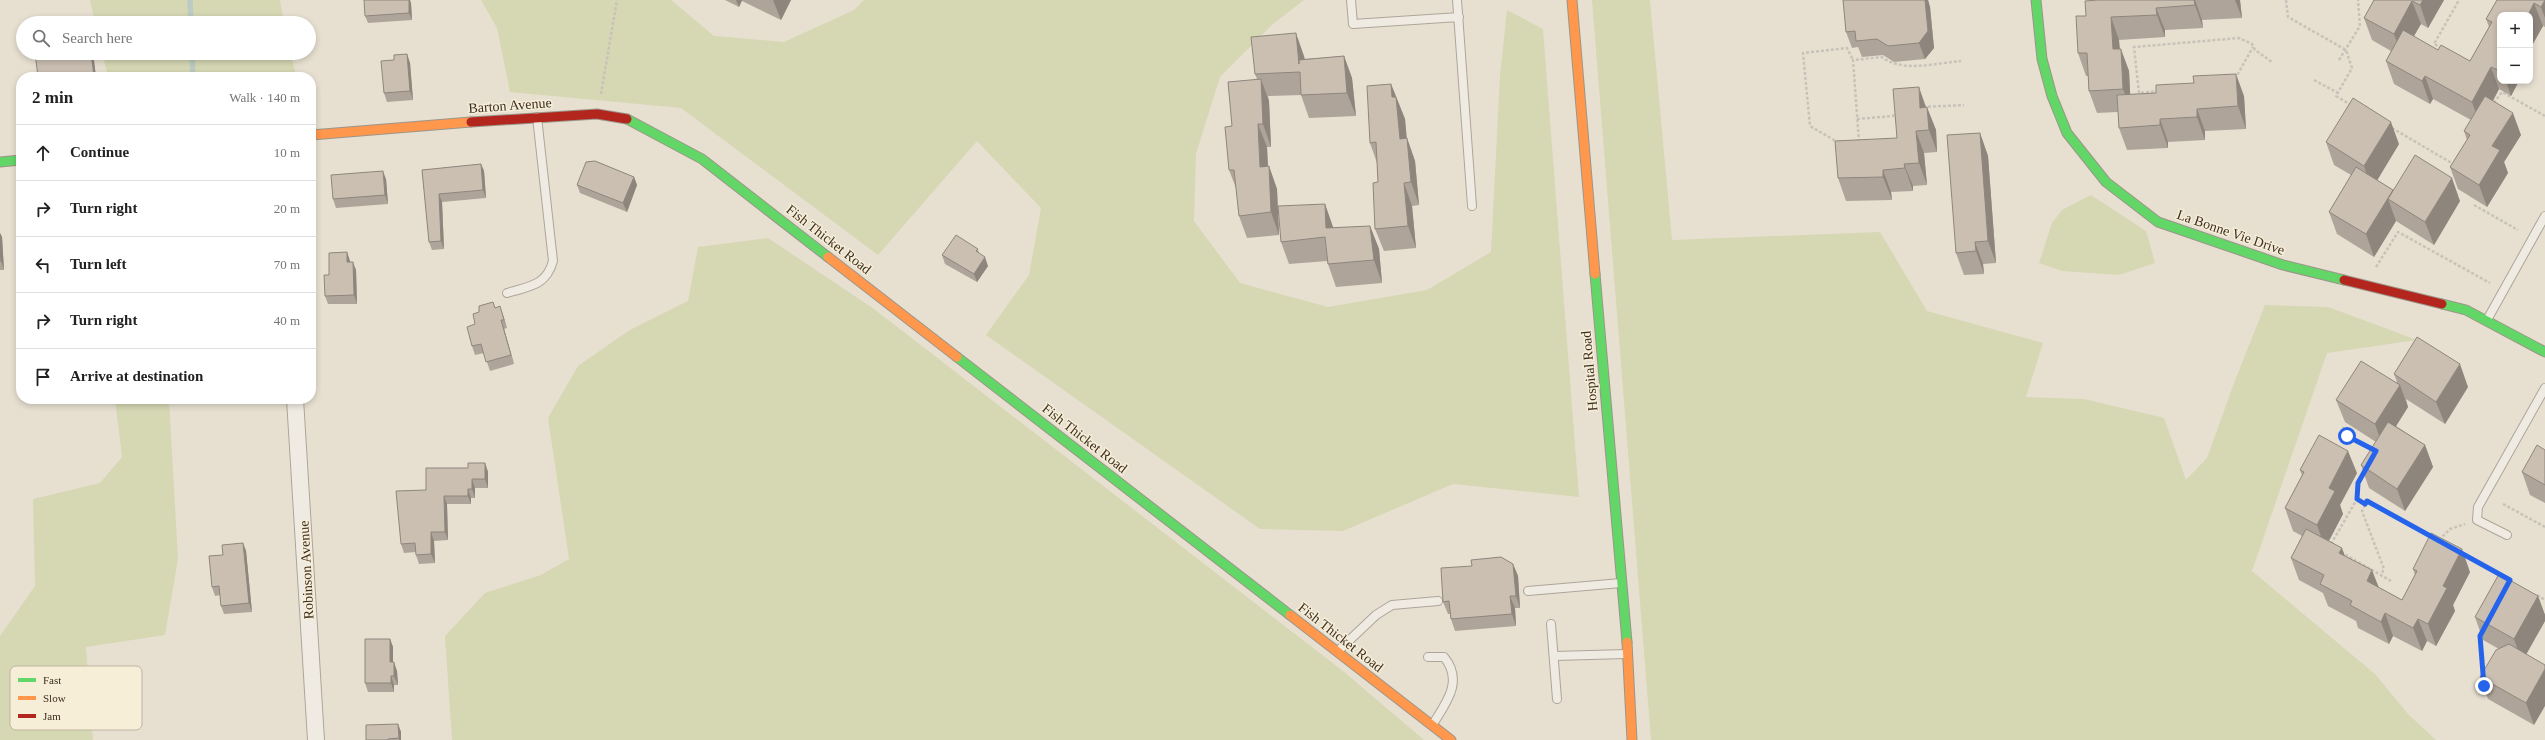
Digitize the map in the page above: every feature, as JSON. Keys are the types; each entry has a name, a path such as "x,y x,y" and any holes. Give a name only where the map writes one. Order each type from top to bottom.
{"street":[{"name":"Hospital Road","path":"1572,0 1628,654 1632,740"},
{"name":"La Bonne Vie Drive","path":"2036,0 2042,58 2052,96 2067,133 2106,182 2158,222 2283,265 2466,310 2545,352"},
{"name":"Barton Avenue","path":"316,135 537,116 597,114 631,120 702,158"},
{"name":"Fish Thicket Road","path":"702,158 1451,740"},
{"path":"0,162 16,160"},
{"name":"Robinson Avenue","path":"295,404 316,740"}],"lane":[{"path":"1351,0 1353,24 1459,17"},
{"path":"1457,0 1472,206"},
{"path":"507,293 540,283 547,275 553,261 537,116"},
{"path":"2486,321 2545,216"},
{"path":"2507,535 2477,520 2478,507 2545,388"},
{"path":"1528,591 1621,583"},
{"path":"1337,651 1376,615 1392,605 1438,601"},
{"path":"1551,624 1557,698"},
{"path":"1554,656 1628,654"},
{"path":"1428,657 1444,657 1451,666 1453,683 1451,695 1432,725"}],"path":[{"path":"597,114 617,0"},
{"path":"2286,0 2288,17 2346,50 2352,68 2336,96 2356,108"},
{"path":"2339,60 2360,26 2358,0"},
{"path":"2446,51 2434,44 2458,0"},
{"path":"2162,91 2139,93 2134,47 2240,38 2272,62"},
{"path":"2233,83 2253,47"},
{"path":"1843,145 1810,126 1803,53 1847,48 1853,60 1859,147"},
{"path":"1853,60 1882,57 1890,64 1911,65 1960,61"},
{"path":"2314,80 2338,93"},
{"path":"2491,108 2502,92 2545,116"},
{"path":"1917,108 1964,105"},
{"path":"1857,119 1893,116 1901,108"},
{"path":"2390,127 2457,166 2461,160"},
{"path":"2474,205 2518,230"},
{"path":"2374,271 2398,232 2490,283"},
{"path":"2343,427 2347,436 2376,451"},
{"path":"2365,470 2358,483 2357,499 2330,546 2391,581"},
{"path":"2357,499 2365,504"},
{"path":"2381,575 2384,569 2362,511 2367,501 2445,544"},
{"path":"2503,504 2545,527"},
{"path":"2435,547 2438,541 2450,528 2477,520"},
{"path":"2458,551 2503,577"},
{"path":"2533,593 2545,600"},
{"path":"2483,629 2480,636 2484,679"}],"green space":[{"path":"90,0 280,0 283,16 93,16"},
{"path":"481,0 671,0 714,36 784,42 854,10 864,0 1304,0 1273,24 1220,77 1196,154 1194,221 1240,283 1328,307 1427,290 1491,252 1500,76 1507,10 1543,29 1579,497 1453,484 1343,531 1260,529 986,335 1029,275 1041,208 977,141 878,255 681,108 510,92 497,28"},
{"path":"1592,0 1650,0 1672,240 1880,232 1927,311 2043,343 2026,397 2084,399 2164,418 2186,480 2207,458 2234,383 2265,305 2328,307 2417,340 2327,353 2252,571 2375,674 2408,714 2436,740 1651,740"},
{"path":"104,60 292,60 295,72 107,72"},
{"path":"2091,195 2146,231 2155,263 2119,275 2062,271 2039,263 2052,223 2062,210"},
{"path":"768,238 874,309 1343,671 1424,740 452,740 445,636 485,593 541,575 569,559 548,418 578,366 628,331 688,301 698,247"},
{"path":"116,404 169,404 178,559 165,635 86,647 87,666 10,666 10,730 92,730 93,740 0,740 0,636 35,586 33,499 100,483 122,457"}],"building":[{"path":"364,0 409,0 409,13 365,16"},
{"path":"1843,0 1925,0 1928,31 1919,43 1888,46 1877,39 1856,41 1855,31 1846,32"},
{"path":"2194,0 2195,5 2156,8 2157,15 2111,17 2113,49 2121,49 2123,89 2089,91 2087,53 2078,53 2076,16 2086,16 2085,1"},
{"path":"2374,0 2423,0 2420,5 2412,1 2394,34 2364,18"},
{"path":"2497,0 2545,0 2541,7 2534,3 2530,12 2497,12 2497,70 2491,67 2472,102 2425,76 2422,81 2386,61 2403,30 2438,50 2441,45 2470,61 2492,22 2486,19"},
{"path":"1296,33 1299,64 1299,60 1344,56 1347,93 1301,95 1300,72 1255,74 1251,37"},
{"path":"407,54 410,91 384,93 381,61 394,60 394,55"},
{"path":"36,60 92,60 93,72 37,72"},
{"path":"2236,74 2238,106 2197,109 2197,117 2160,119 2160,125 2119,128 2117,95 2156,93 2156,85 2194,83 2193,76"},
{"path":"1261,79 1263,124 1258,124 1260,167 1269,166 1271,212 1239,216 1234,170 1229,170 1225,127 1232,126 1228,82"},
{"path":"1391,84 1392,97 1396,97 1400,139 1407,138 1411,182 1404,183 1408,226 1375,229 1373,183 1378,182 1376,142 1370,143 1367,86"},
{"path":"1919,87 1920,108 1927,107 1929,130 1916,131 1919,163 1904,164 1905,168 1883,170 1883,177 1838,178 1835,141 1897,138 1893,89"},
{"path":"2485,96 2513,113 2492,146 2500,150 2479,185 2450,167 2470,135 2464,131"},
{"path":"2353,98 2391,122 2364,166 2326,142"},
{"path":"1980,133 1988,241 1975,242 1976,251 1956,253 1947,135"},
{"path":"2415,155 2452,178 2425,222 2388,199"},
{"path":"595,161 634,177 623,203 577,185 586,162"},
{"path":"481,164 483,190 439,194 441,241 429,242 422,170"},
{"path":"2356,167 2393,190 2366,234 2329,212"},
{"path":"383,171 385,195 333,199 331,175"},
{"path":"1325,204 1326,228 1370,226 1374,260 1328,264 1325,237 1281,242 1278,206"},
{"path":"956,235 978,249 976,251 985,257 974,274 942,255"},
{"path":"347,252 347,262 353,262 354,295 325,296 324,275 329,275 329,253"},
{"path":"493,302 495,308 500,306 504,320 501,320 511,355 486,362 481,344 472,346 467,327 475,324 473,314 479,312 479,306"},
{"path":"2417,337 2460,364 2436,402 2394,374"},
{"path":"2361,361 2400,385 2375,424 2336,400"},
{"path":"2388,422 2425,445 2397,489 2361,465"},
{"path":"2319,435 2348,451 2329,488 2335,491 2317,525 2285,508 2304,472 2300,470"},
{"path":"2537,445 2545,450 2545,485 2522,472"},
{"path":"468,463 485,463 485,479 472,479 472,489 468,489 468,496 444,496 445,532 431,532 431,554 416,555 415,543 401,544 396,491 426,490 426,468 468,468"},
{"path":"2306,529 2342,548 2339,553 2372,570 2367,581 2402,600 2417,571 2413,569 2431,533 2462,549 2443,586 2447,588 2428,624 2418,619 2413,628 2385,613 2381,622 2350,605 2352,601 2320,584 2324,575 2291,558"},
{"path":"243,543 249,603 221,606 219,586 212,587 209,556 223,555 222,545"},
{"path":"1501,557 1513,564 1516,596 1510,596 1512,614 1451,619 1449,601 1443,602 1441,568 1472,566 1471,560"},
{"path":"2499,574 2538,596 2514,639 2475,617"},
{"path":"365,639 390,639 390,662 394,662 394,676 391,676 391,683 365,683"},
{"path":"2509,644 2545,665 2545,669 2526,703 2480,677 2496,650"},
{"path":"398,724 399,738 388,740 366,740 366,725"}],"waterway":[{"path":"190,0 191,16"},
{"path":"192,60 193,72"}],"traffic: fast":[{"path":"2036,0 2042,59 2052,96 2067,133 2106,182 2158,222 2283,265 2344,280"},
{"path":"627,119 702,159 828,257"},
{"path":"0,162 16,160"},
{"path":"1595,274 1627,642"},
{"path":"2442,304 2466,310 2545,352"},
{"path":"957,357 1290,615"}],"traffic: slow":[{"path":"1572,0 1595,274"},
{"path":"316,135 471,122"},
{"path":"828,257 957,357"},
{"path":"1290,615 1451,740"},
{"path":"1627,642 1632,740"}],"traffic: jam":[{"path":"471,122 597,114 627,119"},
{"path":"2344,280 2442,304"}],"route":[{"path":"2347,436 2376,451 2358,483 2357,499 2365,504 2367,501 2510,580 2480,636 2484,686"}]}
